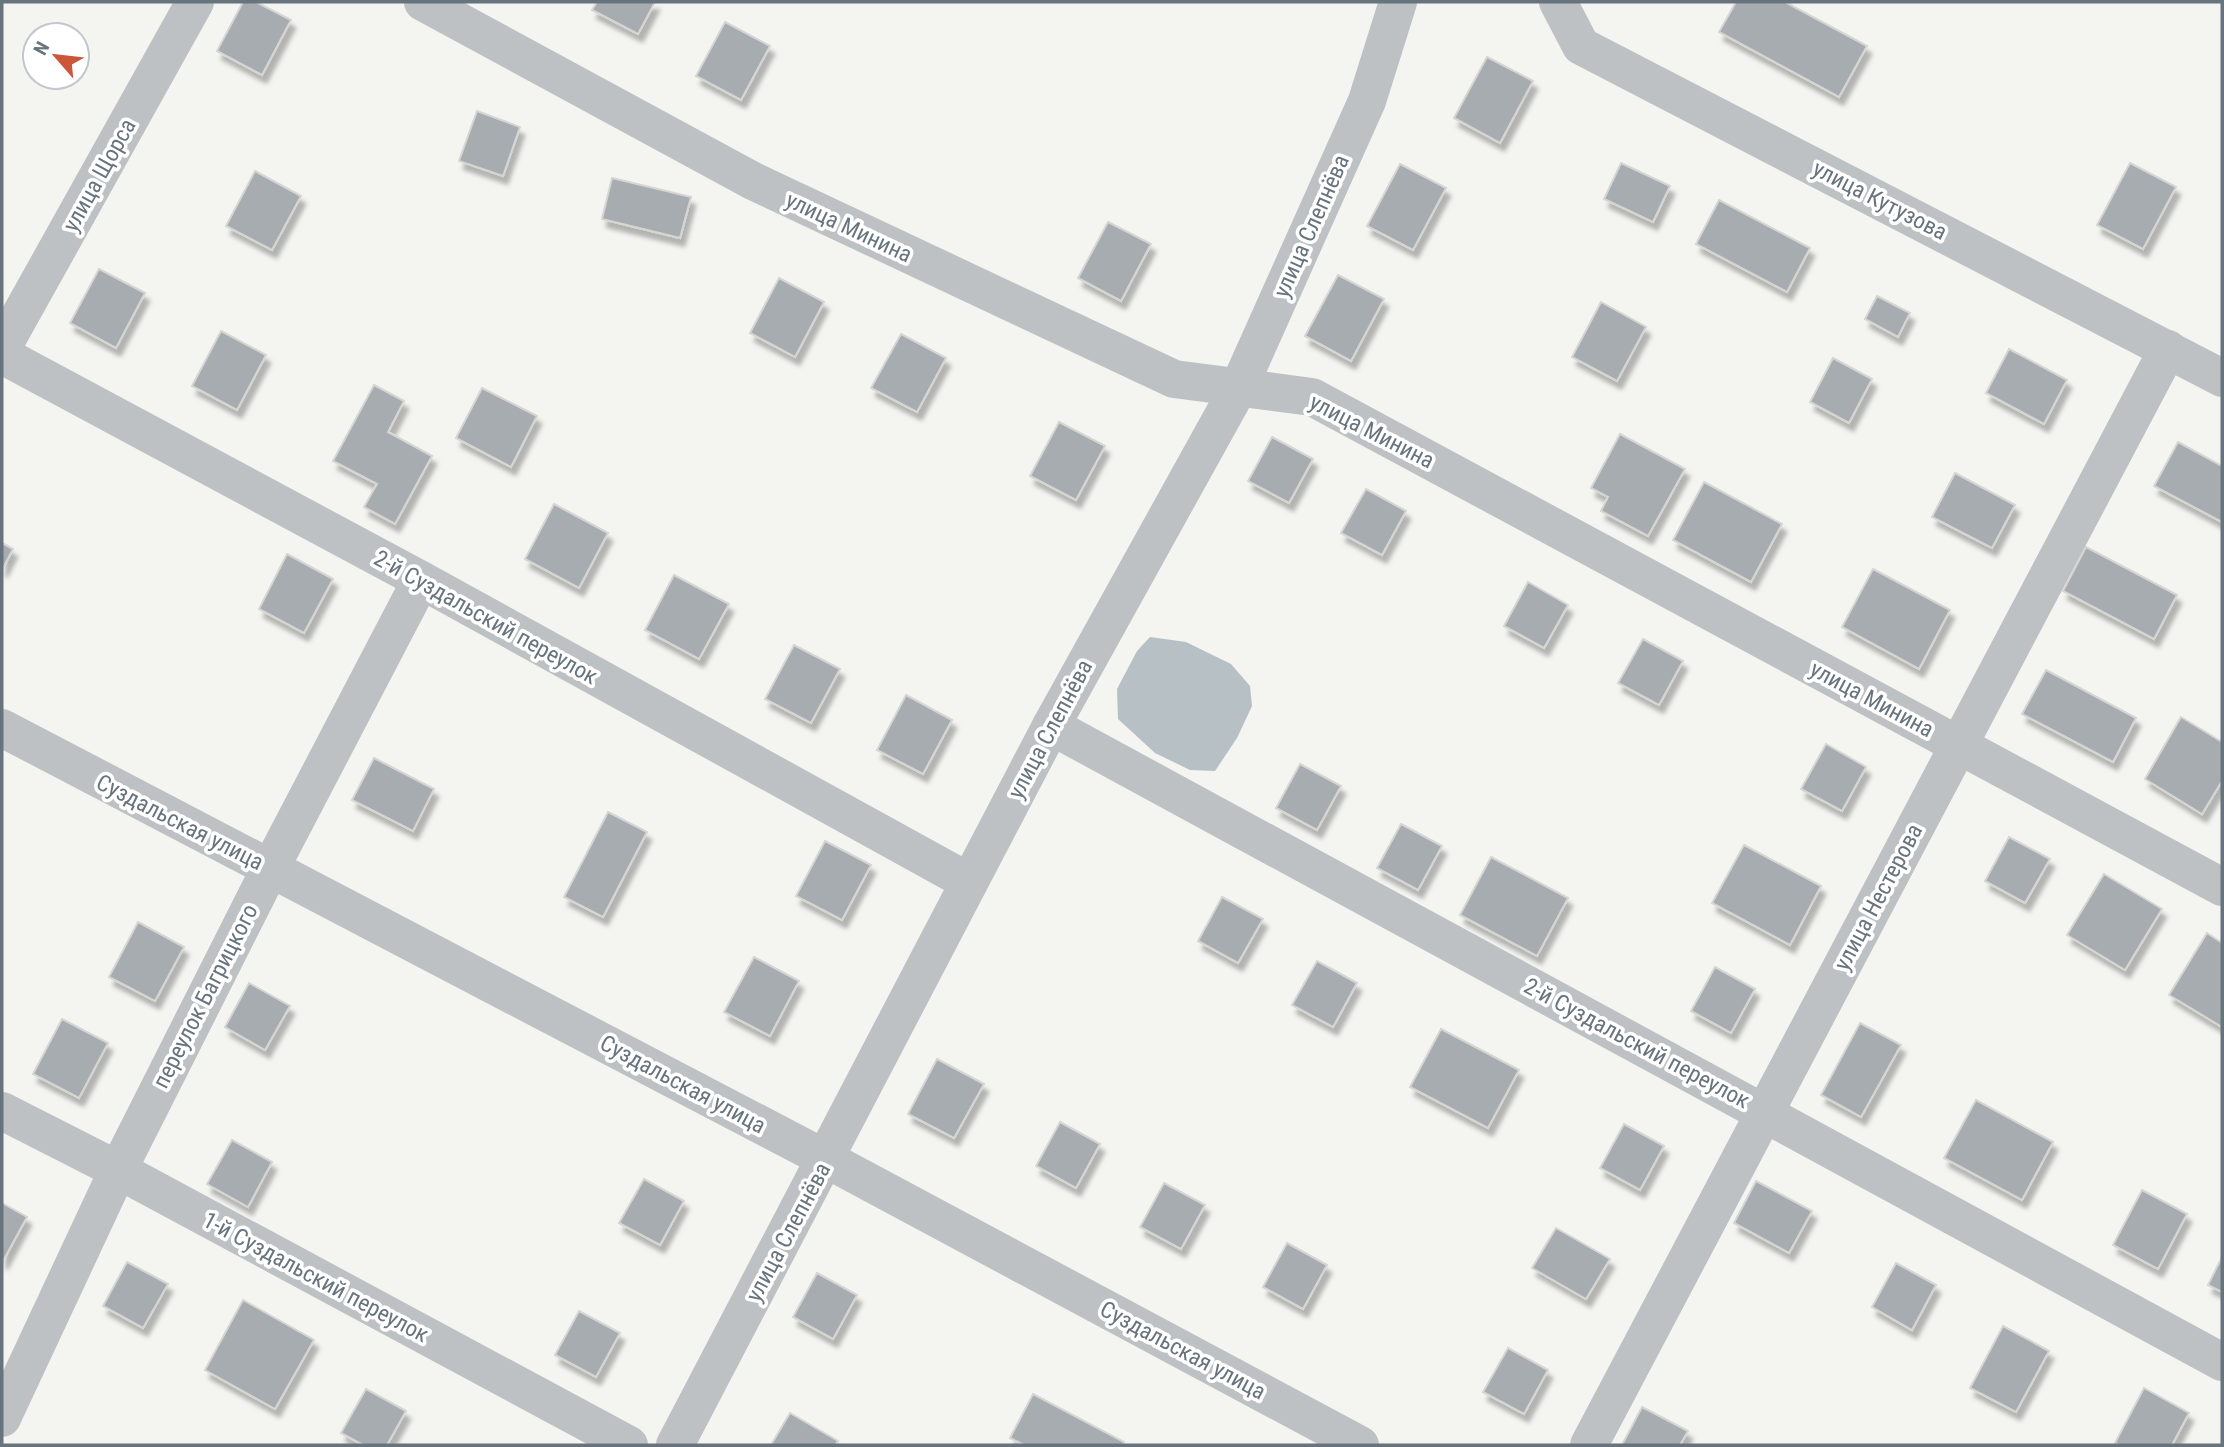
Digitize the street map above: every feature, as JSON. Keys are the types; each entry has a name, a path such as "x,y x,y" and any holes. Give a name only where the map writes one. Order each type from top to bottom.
{"street":[{"name":"улица Щорса","path":"2,348 195,2"},
{"name":"улица Минина","path":"423,2 753,181 1174,379 1311,397 2222,887"},
{"name":"улица Слепнёва","path":"675,1445 1051,726 1238,387 1367,101 1398,2"},
{"name":"улица Кутузова","path":"1558,2 1581,46 2222,379"},
{"name":"улица Нестерова","path":"1589,1445 2168,349"},
{"name":"2-й Суздальский переулок","path":"2,355 421,580 969,882"},
{"name":"переулок Багрицкого","path":"2,1418 118,1170 270,869 421,580"},
{"name":"2-й Суздальский переулок","path":"1051,726 1765,1111 2222,1362"},
{"name":"Суздальская улица","path":"2,729 826,1159 1360,1445"},
{"name":"1-й Суздальский переулок","path":"2,1111 118,1170 629,1445"}],"shaded area":[{"path":"1150,637 1186,642 1231,664 1250,686 1252,706 1237,738 1215,771 1190,770 1155,753 1118,719 1117,689 1137,651"}],"building":[{"path":"243,2 256,2 291,20 262,75 217,51"},
{"path":"597,2 655,2 638,34 592,10"},
{"path":"1736,2 1785,2 1867,46 1839,97 1719,32"},
{"path":"725,22 770,46 741,100 696,76"},
{"path":"1487,57 1533,81 1500,143 1454,118"},
{"path":"477,111 520,127 503,176 459,161"},
{"path":"1621,163 1670,186 1653,222 1604,199"},
{"path":"2130,163 2176,187 2143,249 2097,225"},
{"path":"1400,164 1446,188 1413,250 1367,226"},
{"path":"255,171 301,196 272,250 226,226"},
{"path":"612,178 691,197 680,238 602,219"},
{"path":"1719,200 1810,248 1787,292 1696,244"},
{"path":"1108,222 1151,244 1121,301 1078,278"},
{"path":"99,269 145,293 116,348 70,323"},
{"path":"1338,275 1384,299 1351,361 1305,336"},
{"path":"779,278 824,302 795,357 750,333"},
{"path":"1877,296 1910,313 1898,337 1865,319"},
{"path":"1601,302 1646,327 1617,381 1572,357"},
{"path":"221,331 266,355 237,410 192,386"},
{"path":"901,334 946,358 917,412 871,388"},
{"path":"2009,349 2067,380 2044,424 1986,393"},
{"path":"1833,358 1872,379 1849,423 1810,402"},
{"path":"374,385 404,401 388,432 432,456 395,524 364,507 377,484 333,461"},
{"path":"482,388 537,416 511,467 456,438"},
{"path":"1059,422 1105,446 1076,500 1030,476"},
{"path":"1620,434 1685,469 1648,536 1601,511 1608,497 1591,488"},
{"path":"1272,437 1313,459 1289,503 1248,481"},
{"path":"2178,442 2222,466 2222,522 2154,486"},
{"path":"1955,473 2015,505 1992,548 1932,517"},
{"path":"1704,482 1782,524 1751,582 1673,540"},
{"path":"1366,489 1406,511 1382,555 1341,533"},
{"path":"554,504 608,533 579,588 525,559"},
{"path":"2,543 13,549 2,570"},
{"path":"2086,547 2177,595 2154,639 2063,591"},
{"path":"287,554 333,579 304,633 259,609"},
{"path":"1873,569 1950,610 1919,669 1842,627"},
{"path":"674,575 729,604 699,659 645,630"},
{"path":"1528,582 1568,605 1544,648 1504,626"},
{"path":"1643,639 1683,661 1659,705 1618,683"},
{"path":"794,645 840,669 811,723 765,699"},
{"path":"2046,670 2136,718 2113,762 2022,714"},
{"path":"906,695 952,720 923,774 877,750"},
{"path":"2181,717 2222,742 2222,781 2202,814 2145,779"},
{"path":"1826,744 1866,767 1842,811 1801,789"},
{"path":"374,758 434,789 413,831 352,800"},
{"path":"1300,764 1341,786 1317,830 1276,808"},
{"path":"608,812 647,832 603,917 564,897"},
{"path":"1401,824 1442,846 1418,890 1377,868"},
{"path":"2009,837 2050,859 2025,903 1985,881"},
{"path":"825,841 871,865 842,920 796,896"},
{"path":"1744,845 1821,886 1790,945 1712,903"},
{"path":"1491,857 1568,898 1537,956 1460,915"},
{"path":"2104,874 2162,909 2125,970 2067,935"},
{"path":"1222,897 1263,919 1238,963 1198,941"},
{"path":"138,922 184,947 155,1001 109,977"},
{"path":"2207,933 2222,943 2222,1027 2169,995"},
{"path":"754,957 799,981 770,1036 724,1012"},
{"path":"1317,961 1357,983 1333,1027 1292,1005"},
{"path":"1715,967 1755,989 1731,1033 1691,1011"},
{"path":"249,983 290,1006 265,1050 225,1027"},
{"path":"62,1019 108,1043 79,1098 33,1074"},
{"path":"1860,1023 1901,1045 1861,1117 1821,1095"},
{"path":"1441,1029 1519,1070 1488,1128 1410,1087"},
{"path":"937,1059 984,1084 954,1138 908,1114"},
{"path":"1976,1100 2053,1142 2022,1200 1944,1158"},
{"path":"1060,1122 1100,1144 1076,1188 1036,1166"},
{"path":"1624,1124 1664,1146 1640,1190 1600,1168"},
{"path":"232,1140 272,1162 248,1207 207,1184"},
{"path":"644,1179 684,1201 660,1245 619,1223"},
{"path":"1756,1181 1812,1211 1789,1253 1734,1223"},
{"path":"1164,1183 1205,1205 1181,1249 1140,1227"},
{"path":"2142,1190 2187,1214 2158,1269 2113,1245"},
{"path":"2,1203 27,1217 3,1261 2,1260"},
{"path":"1556,1228 1610,1259 1586,1299 1532,1268"},
{"path":"1287,1243 1327,1265 1303,1309 1263,1287"},
{"path":"2222,1257 2222,1292 2208,1285"},
{"path":"127,1262 168,1284 143,1328 103,1306"},
{"path":"1896,1263 1936,1285 1912,1330 1872,1307"},
{"path":"817,1273 857,1295 833,1339 793,1317"},
{"path":"243,1300 314,1340 275,1409 205,1370"},
{"path":"579,1311 620,1333 596,1377 555,1355"},
{"path":"2003,1326 2049,1351 2016,1412 1970,1388"},
{"path":"1508,1348 1548,1370 1524,1414 1483,1392"},
{"path":"2144,1388 2189,1413 2172,1445 2115,1443"},
{"path":"366,1389 406,1411 387,1445 363,1445 341,1433"},
{"path":"1033,1394 1124,1442 1122,1445 1024,1445 1010,1438"},
{"path":"1642,1407 1688,1431 1680,1445 1622,1445"},
{"path":"790,1413 838,1441 835,1445 771,1445"}]}
